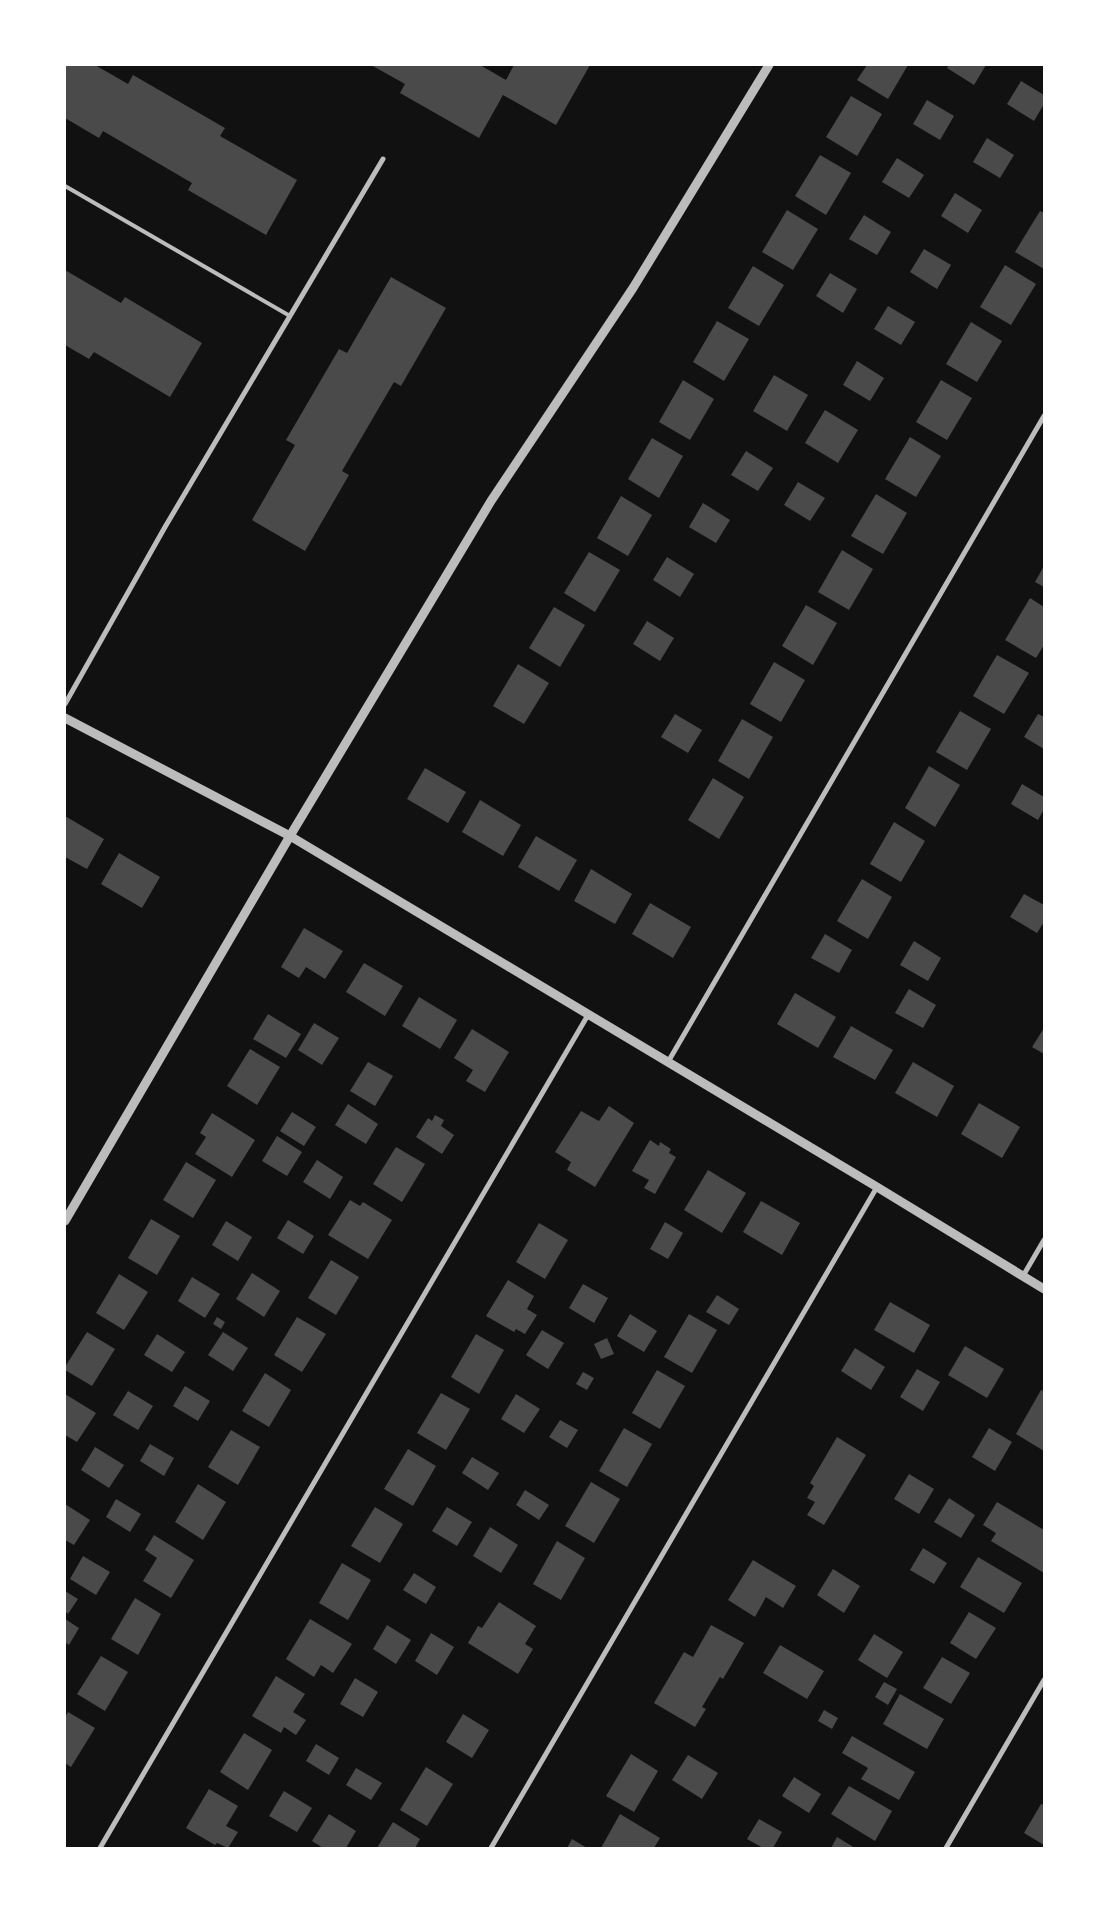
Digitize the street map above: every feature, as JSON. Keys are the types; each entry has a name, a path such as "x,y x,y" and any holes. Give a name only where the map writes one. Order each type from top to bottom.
{"street":[{"path":"65,1221 290,836 491,501 633,288 769,65"},
{"path":"65,704 165,527 383,159"},
{"path":"668,1062 1044,416"},
{"path":"65,718 290,836 1044,1289"},
{"path":"100,1848 588,1015"},
{"path":"491,1848 877,1187"},
{"path":"1023,1276 1044,1240"},
{"path":"946,1848 1044,1680"}],"lane":[{"path":"65,186 290,316"}],"building":[{"path":"65,65 95,65 128,84 133,75 225,128 220,136 297,180 266,235 188,190 192,183 103,131 99,138 65,118"},
{"path":"371,65 480,65 506,80 514,65 590,65 556,125 503,95 479,138 400,93 405,84"},
{"path":"867,65 908,65 888,99 857,80"},
{"path":"949,65 986,65 974,85 947,68"},
{"path":"1021,81 1044,95 1044,104 1034,121 1007,104"},
{"path":"851,96 882,114 857,156 826,137"},
{"path":"927,100 954,116 940,140 913,124"},
{"path":"987,138 1014,155 1000,178 973,162"},
{"path":"820,155 851,173 826,215 795,196"},
{"path":"897,158 924,175 909,198 882,182"},
{"path":"955,193 982,210 968,233 941,216"},
{"path":"787,210 818,229 793,270 762,252"},
{"path":"1040,211 1044,213 1044,269 1015,252"},
{"path":"864,215 891,232 877,255 849,239"},
{"path":"924,249 951,265 937,289 910,272"},
{"path":"1005,265 1036,284 1011,325 980,307"},
{"path":"753,266 784,285 759,326 728,308"},
{"path":"65,270 121,303 125,297 202,343 170,397 94,352 89,359 65,345"},
{"path":"830,273 857,289 843,313 816,296"},
{"path":"391,277 446,308 401,386 394,382 342,471 349,475 305,551 252,520 295,445 286,440 339,349 347,353"},
{"path":"888,306 915,322 901,345 874,329"},
{"path":"717,321 749,339 724,381 693,362"},
{"path":"971,322 1002,341 977,382 946,364"},
{"path":"857,361 884,378 870,401 843,385"},
{"path":"774,375 808,395 787,431 753,411"},
{"path":"683,380 714,399 690,440 659,422"},
{"path":"941,380 972,398 947,440 916,422"},
{"path":"825,410 858,430 838,463 805,443"},
{"path":"910,437 941,456 916,497 885,479"},
{"path":"652,438 683,456 659,498 628,479"},
{"path":"746,451 773,468 758,491 731,475"},
{"path":"798,482 825,498 810,521 784,505"},
{"path":"876,494 907,513 883,554 851,536"},
{"path":"621,496 652,515 628,556 597,538"},
{"path":"703,503 730,520 716,543 689,527"},
{"path":"842,550 873,569 849,610 818,592"},
{"path":"589,552 620,570 595,612 564,593"},
{"path":"667,557 694,574 680,597 653,580"},
{"path":"1044,566 1044,587 1035,582"},
{"path":"1030,598 1044,607 1044,645 1036,658 1005,640"},
{"path":"806,605 837,623 813,665 782,646"},
{"path":"554,607 585,625 560,667 529,648"},
{"path":"647,621 674,638 660,661 633,644"},
{"path":"997,655 1029,673 1004,714 973,696"},
{"path":"774,662 805,680 781,722 750,704"},
{"path":"518,664 549,683 524,724 493,706"},
{"path":"960,711 991,729 967,770 936,752"},
{"path":"675,714 702,730 688,753 661,737"},
{"path":"1038,714 1044,717 1044,749 1024,737"},
{"path":"742,719 773,737 749,779 718,761"},
{"path":"929,766 960,785 935,827 905,808"},
{"path":"425,768 466,792 448,823 407,799"},
{"path":"713,778 744,797 719,839 688,820"},
{"path":"1022,784 1044,797 1044,809 1038,820 1011,804"},
{"path":"480,800 521,825 503,856 462,832"},
{"path":"65,816 104,839 87,869 65,857"},
{"path":"894,822 925,841 901,882 870,864"},
{"path":"536,836 577,860 559,891 518,867"},
{"path":"119,853 160,877 142,908 101,884"},
{"path":"591,869 632,894 615,924 574,901"},
{"path":"862,879 892,897 868,939 837,921"},
{"path":"1024,894 1044,905 1044,922 1037,933 1010,917"},
{"path":"650,903 691,927 673,958 632,934"},
{"path":"304,928 343,951 325,979 306,967 299,978 281,967"},
{"path":"825,934 852,950 839,973 811,958"},
{"path":"914,941 941,958 928,981 900,965"},
{"path":"364,963 403,986 385,1016 346,992"},
{"path":"909,989 936,1005 923,1028 895,1013"},
{"path":"795,993 836,1017 818,1048 777,1024"},
{"path":"419,997 457,1020 440,1049 402,1026"},
{"path":"268,1014 301,1034 286,1058 253,1039"},
{"path":"314,1023 339,1038 322,1065 298,1050"},
{"path":"851,1026 893,1050 875,1080 833,1057"},
{"path":"1044,1028 1044,1054 1032,1047"},
{"path":"472,1029 509,1052 485,1092 466,1081 473,1070 454,1058"},
{"path":"250,1049 280,1067 257,1105 227,1086"},
{"path":"368,1062 393,1076 375,1106 350,1091"},
{"path":"913,1062 954,1086 937,1117 895,1093"},
{"path":"979,1103 1020,1127 1002,1158 961,1134"},
{"path":"348,1104 378,1124 366,1144 335,1125"},
{"path":"609,1106 634,1123 595,1187 567,1170 571,1162 555,1152 581,1111 599,1121"},
{"path":"292,1112 316,1127 304,1146 280,1131"},
{"path":"212,1113 255,1140 232,1177 195,1154 206,1137 200,1133"},
{"path":"435,1115 444,1120 441,1126 454,1135 442,1154 416,1137 428,1118 432,1121"},
{"path":"277,1136 302,1152 287,1176 262,1161"},
{"path":"650,1140 659,1146 660,1142 671,1149 669,1153 676,1157 655,1194 644,1188 649,1180 632,1171"},
{"path":"396,1147 425,1164 402,1202 373,1184"},
{"path":"317,1160 343,1177 330,1199 303,1182"},
{"path":"186,1162 216,1180 193,1218 163,1200"},
{"path":"708,1170 746,1193 722,1233 684,1210"},
{"path":"350,1200 360,1206 363,1202 392,1220 368,1259 328,1235"},
{"path":"761,1201 800,1223 782,1255 743,1232"},
{"path":"151,1219 180,1236 157,1275 128,1258"},
{"path":"288,1220 314,1236 303,1254 277,1238"},
{"path":"226,1221 252,1237 238,1261 212,1245"},
{"path":"665,1222 683,1233 668,1259 650,1249"},
{"path":"539,1223 568,1240 545,1279 516,1262"},
{"path":"331,1260 359,1277 336,1315 308,1298"},
{"path":"252,1273 280,1291 264,1317 236,1299"},
{"path":"119,1274 148,1292 124,1330 96,1313"},
{"path":"192,1277 220,1294 205,1318 178,1301"},
{"path":"508,1280 534,1296 527,1309 537,1315 525,1334 516,1329 514,1332 486,1316"},
{"path":"583,1284 608,1298 594,1323 569,1308"},
{"path":"717,1295 739,1309 729,1325 706,1312"},
{"path":"890,1302 930,1325 914,1353 874,1330"},
{"path":"630,1314 657,1331 644,1352 617,1336"},
{"path":"689,1314 717,1330 692,1373 664,1357"},
{"path":"217,1317 225,1322 221,1329 213,1324"},
{"path":"297,1317 326,1334 302,1372 274,1355"},
{"path":"542,1330 564,1343 548,1369 526,1355"},
{"path":"87,1332 115,1349 92,1386 65,1370 65,1367"},
{"path":"223,1332 248,1348 233,1371 208,1355"},
{"path":"157,1334 185,1352 172,1372 144,1355"},
{"path":"476,1334 504,1350 479,1394 451,1377"},
{"path":"607,1338 614,1354 601,1359 594,1344"},
{"path":"965,1346 1004,1369 987,1398 948,1375"},
{"path":"855,1348 885,1367 871,1390 841,1371"},
{"path":"917,1369 940,1382 923,1411 900,1397"},
{"path":"657,1370 685,1386 660,1429 632,1413"},
{"path":"583,1372 594,1378 587,1390 576,1384"},
{"path":"265,1373 291,1390 269,1427 242,1411"},
{"path":"185,1386 210,1401 198,1421 173,1406"},
{"path":"1041,1390 1044,1391 1044,1451 1016,1434"},
{"path":"128,1391 153,1406 138,1430 113,1415"},
{"path":"441,1393 470,1409 446,1450 417,1433"},
{"path":"65,1394 96,1413 77,1442 65,1435"},
{"path":"516,1394 540,1409 524,1433 501,1419"},
{"path":"560,1420 578,1430 567,1448 549,1437"},
{"path":"624,1428 652,1444 627,1487 599,1471"},
{"path":"989,1428 1012,1442 995,1471 972,1457"},
{"path":"231,1430 260,1447 238,1485 208,1467"},
{"path":"837,1437 866,1455 824,1525 807,1515 815,1502 807,1498 814,1486 810,1483"},
{"path":"150,1444 174,1458 164,1476 140,1461"},
{"path":"95,1447 124,1465 109,1488 81,1470"},
{"path":"408,1449 436,1466 413,1506 384,1489"},
{"path":"472,1457 499,1473 488,1490 462,1473"},
{"path":"909,1474 934,1489 919,1514 894,1499"},
{"path":"591,1482 620,1499 594,1543 565,1526"},
{"path":"198,1484 226,1502 203,1540 175,1522"},
{"path":"525,1490 549,1505 539,1520 516,1505"},
{"path":"949,1498 975,1515 961,1538 934,1522"},
{"path":"116,1499 141,1514 130,1532 106,1517"},
{"path":"997,1502 1044,1530 1044,1573 991,1541 996,1533 983,1525"},
{"path":"65,1504 90,1520 74,1545 65,1540"},
{"path":"375,1507 403,1524 380,1563 351,1546"},
{"path":"447,1507 472,1522 457,1546 432,1531"},
{"path":"490,1527 518,1545 501,1573 473,1556"},
{"path":"154,1535 194,1560 171,1598 143,1581 157,1558 145,1550"},
{"path":"557,1541 585,1558 561,1600 533,1584"},
{"path":"923,1548 947,1563 934,1584 910,1570"},
{"path":"83,1556 110,1572 96,1595 70,1579"},
{"path":"978,1557 1022,1583 1004,1613 960,1587"},
{"path":"753,1560 796,1586 783,1608 766,1597 755,1617 728,1600"},
{"path":"342,1563 371,1580 348,1620 319,1603"},
{"path":"833,1569 860,1586 844,1613 817,1595"},
{"path":"414,1573 436,1587 426,1604 403,1590"},
{"path":"65,1591 78,1599 68,1614 65,1611"},
{"path":"135,1598 161,1614 138,1655 111,1639"},
{"path":"499,1602 536,1626 525,1644 533,1649 518,1674 468,1643 478,1626 482,1628"},
{"path":"969,1612 996,1628 976,1659 950,1643"},
{"path":"65,1619 79,1628 69,1645 65,1642"},
{"path":"310,1619 352,1644 333,1673 321,1665 314,1677 286,1659"},
{"path":"387,1625 411,1640 396,1664 373,1649"},
{"path":"711,1625 744,1643 723,1679 720,1677 702,1707 706,1709 695,1727 654,1703 684,1652 693,1657"},
{"path":"431,1633 454,1647 437,1675 415,1661"},
{"path":"874,1634 903,1652 887,1678 858,1660"},
{"path":"780,1645 824,1671 807,1699 763,1673"},
{"path":"101,1656 128,1672 105,1711 77,1694"},
{"path":"942,1657 970,1673 951,1704 923,1688"},
{"path":"276,1676 305,1694 293,1712 306,1720 296,1735 284,1727 281,1733 252,1716"},
{"path":"355,1678 378,1692 363,1717 340,1704"},
{"path":"884,1682 897,1689 888,1705 875,1697"},
{"path":"900,1694 944,1719 927,1749 883,1724"},
{"path":"824,1710 838,1718 832,1729 818,1721"},
{"path":"68,1712 95,1728 71,1767 65,1763 65,1717"},
{"path":"463,1714 489,1730 472,1758 446,1742"},
{"path":"244,1733 272,1750 248,1790 220,1772"},
{"path":"852,1736 915,1772 899,1800 861,1779 868,1768 842,1753"},
{"path":"316,1744 339,1758 329,1775 306,1761"},
{"path":"631,1754 658,1771 634,1812 606,1796"},
{"path":"688,1755 718,1773 702,1799 672,1780"},
{"path":"426,1767 453,1784 427,1826 400,1810"},
{"path":"356,1768 382,1783 371,1800 346,1785"},
{"path":"794,1777 821,1794 809,1813 782,1796"},
{"path":"849,1786 892,1811 875,1841 831,1814"},
{"path":"209,1789 238,1806 226,1826 238,1832 228,1848 217,1843 215,1845 186,1828"},
{"path":"284,1791 312,1808 297,1832 269,1816"},
{"path":"1041,1804 1044,1805 1044,1845 1024,1833"},
{"path":"329,1814 356,1831 346,1848 323,1848 312,1841"},
{"path":"620,1814 660,1838 654,1848 601,1848"},
{"path":"759,1819 782,1832 773,1848 763,1848 747,1839"},
{"path":"393,1822 420,1839 415,1848 377,1848"},
{"path":"837,1837 855,1848 831,1848"},
{"path":"572,1839 587,1848 567,1848"}]}
